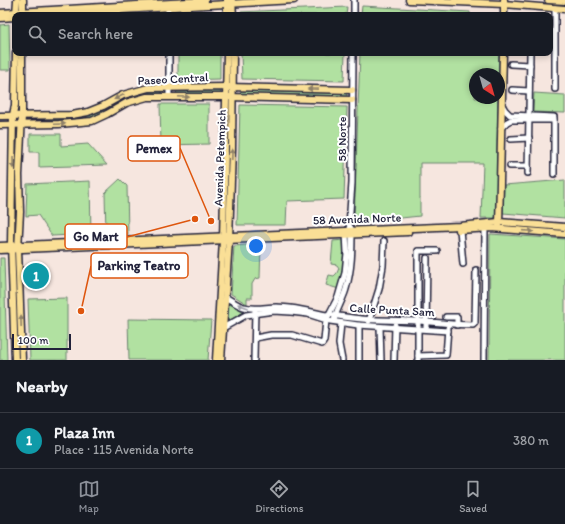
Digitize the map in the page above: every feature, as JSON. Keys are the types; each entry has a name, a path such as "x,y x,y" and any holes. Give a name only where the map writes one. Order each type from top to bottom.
{"main road":[{"path":"17,0 18,12"},
{"path":"19,12 23,0"},
{"path":"56,12 168,6 218,0"},
{"path":"79,12 230,2 294,0"},
{"path":"409,0 504,2 565,9"},
{"path":"548,0 565,1"},
{"path":"555,1 555,8"},
{"path":"228,12 230,2"},
{"path":"230,2 232,12"},
{"path":"0,13 12,14"},
{"path":"0,18 12,15"},
{"path":"15,360 13,115 15,105 16,56"},
{"path":"22,56 22,115 15,247 22,360"},
{"name":"Avenida Petempich","path":"227,56 230,88"},
{"name":"Avenida Petempich","path":"221,360 225,297 230,88 233,56"},
{"path":"503,56 503,68"},
{"name":"Paseo Central","path":"0,116 72,115 88,112 103,106 122,95 148,88 352,90"},
{"name":"Paseo Central","path":"0,125 59,124 92,121 126,103 147,97 169,96 187,98 230,97 352,100"},
{"path":"499,226 502,104"},
{"name":"58 Avenida Norte","path":"15,247 492,223 499,226 565,234"},
{"name":"58 Avenida Norte","path":"349,231 460,230 499,226 565,226"},
{"name":"Avenida Petempich","path":"216,360 226,237"},
{"path":"0,246 15,247"},
{"path":"0,250 15,247"}],"street":[{"path":"354,0 354,12"},
{"path":"168,6 168,12"},
{"path":"554,89 555,8"},
{"path":"169,56 169,96"},
{"name":"58 Norte","path":"333,317 344,295 349,266 349,231 352,183 353,56"},
{"path":"528,172 530,56"},
{"path":"511,64 530,64"},
{"path":"512,90 529,91"},
{"path":"502,104 504,110 515,118"},
{"path":"501,128 507,122 515,118 554,120 554,174"},
{"path":"511,139 529,138"},
{"path":"510,166 528,166"},
{"path":"484,360 485,228"},
{"path":"460,230 463,264"},
{"path":"368,326 379,289 383,266 384,241"},
{"path":"436,251 418,251 418,358 446,355 448,323"},
{"path":"426,329 427,258"},
{"name":"Calle Punta Sam","path":"223,328 246,315 270,307 291,307 333,317 426,321 457,325 473,325 475,323 476,270"},
{"name":"Calle Punta Sam","path":"225,297 255,311 308,314 326,320 333,317"},
{"path":"254,360 256,338 255,311"},
{"name":"Calle Punta Sam","path":"333,317 341,323 359,326 448,331"},
{"path":"446,317 457,318 457,325"},
{"path":"256,338 284,334 297,336 318,344 322,344 324,341 326,320"},
{"path":"394,360 395,320"},
{"path":"341,323 340,344 342,360"},
{"path":"359,326 359,360"},
{"path":"380,327 381,360"}],"green space":[{"path":"362,6 470,12 361,12"},
{"path":"347,7 346,12 240,12"},
{"path":"9,24 10,70 0,70 0,25"},
{"path":"178,56 220,56 220,79 178,80"},
{"path":"241,56 345,56 344,81 242,79"},
{"path":"360,56 499,56 499,68 469,68 469,104 498,104 495,218 481,218 483,163 420,163 420,216 354,223"},
{"path":"161,91 162,93 160,94 134,97 118,103 99,114 84,119 71,121 30,119 69,119 84,117 98,112 123,98"},
{"path":"241,91 346,93 347,95 346,97 240,94"},
{"path":"176,92 221,92 219,94 178,94"},
{"path":"534,93 565,95 565,113 533,112"},
{"path":"160,104 209,104 209,144 161,145"},
{"path":"240,105 347,107 344,199 287,201 286,225 237,225"},
{"path":"30,134 61,134 61,146 88,144 107,165 39,167 39,152 30,152"},
{"path":"120,179 127,186 128,234 106,234 105,193"},
{"path":"565,180 565,218 503,213 504,185"},
{"path":"90,181 91,234 52,236 38,215 26,216 27,184"},
{"path":"490,234 565,239 565,360 489,360"},
{"path":"344,240 345,259 339,289 326,285 329,275 334,276 339,268 337,265 331,264 333,241"},
{"path":"261,244 260,278 255,279 252,284 252,298 247,298 247,304 231,294 234,246"},
{"path":"0,258 4,258 7,360 0,360"},
{"path":"67,298 67,360 30,360 28,299"},
{"path":"229,303 244,312 228,321"},
{"path":"128,319 211,320 208,360 129,360"}],"place":[{"name":"Go Mart","path":"195,219"},
{"name":"Pemex","path":"211,221"},
{"name":"Plaza Inn","path":"36,276"},
{"name":"Parking Teatro","path":"81,311"}]}
